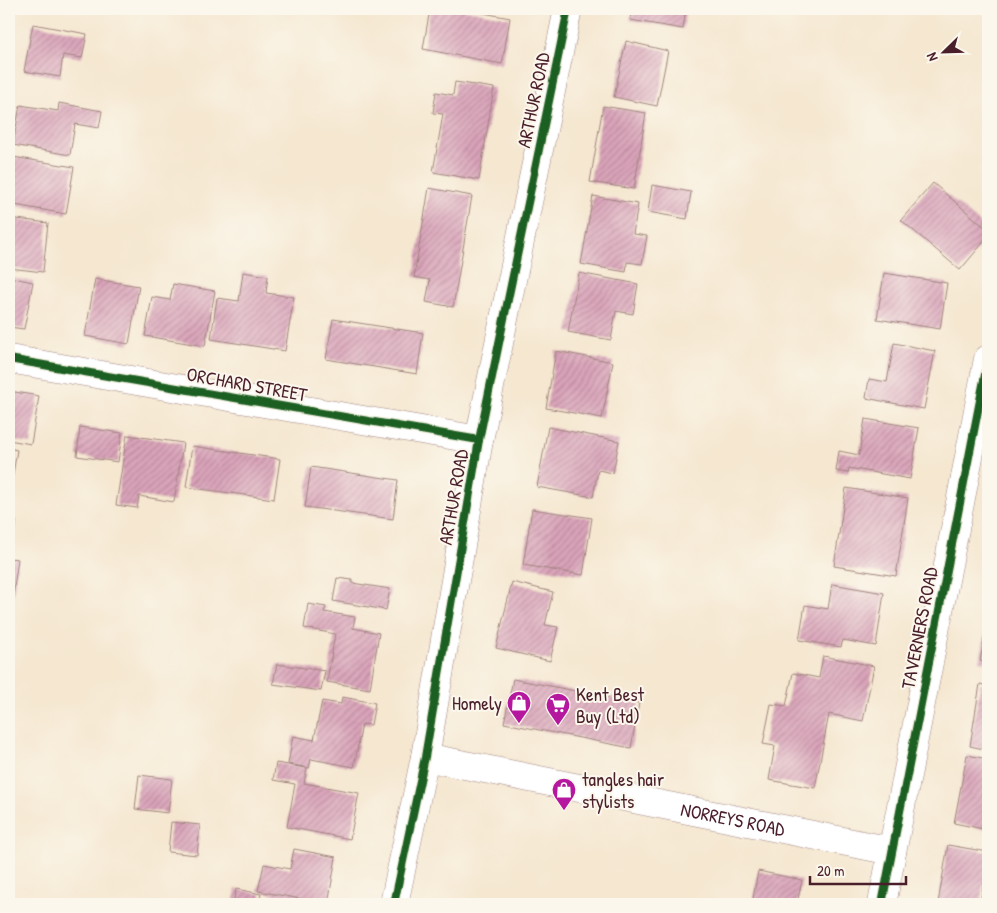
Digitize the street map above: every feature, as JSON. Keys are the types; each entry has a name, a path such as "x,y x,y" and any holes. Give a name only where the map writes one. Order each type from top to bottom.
{"street":[{"name":"ARTHUR ROAD","path":"394,904 425,757 479,440 568,9"},
{"name":"ORCHARD STREET","path":"9,359 479,440"},
{"name":"TAVERNERS ROAD","path":"882,904 988,359"},
{"name":"NORREYS ROAD","path":"425,757 892,851"}],"building":[{"path":"430,9 462,9 510,18 502,64 423,49"},
{"path":"632,9 686,9 683,29 630,20"},
{"path":"33,24 87,34 82,58 63,55 60,77 24,71"},
{"path":"626,41 668,51 657,106 614,97"},
{"path":"455,82 494,88 479,180 433,172 443,114 433,113 436,92 453,95"},
{"path":"59,103 102,111 99,128 75,124 70,155 13,145 20,105 58,111"},
{"path":"603,106 646,113 634,189 590,182"},
{"path":"13,157 74,167 66,214 9,204 9,181"},
{"path":"988,176 988,189 984,178"},
{"path":"933,183 988,230 988,237 960,270 901,220"},
{"path":"652,185 691,192 687,219 648,212"},
{"path":"429,188 472,196 453,307 426,302 430,280 414,277"},
{"path":"593,196 638,204 633,234 647,236 642,264 627,262 626,272 581,264"},
{"path":"9,218 48,223 43,272 9,268"},
{"path":"243,272 268,276 266,293 294,297 285,351 211,339 217,298 239,301"},
{"path":"579,273 638,284 633,314 616,311 611,340 568,332"},
{"path":"884,273 947,283 940,329 877,319"},
{"path":"9,277 33,282 24,329 9,327"},
{"path":"95,279 139,286 129,344 85,336"},
{"path":"173,284 215,291 205,346 145,336 152,297 170,300"},
{"path":"333,319 423,333 417,374 326,359"},
{"path":"894,343 935,351 924,409 866,398 869,379 887,382"},
{"path":"556,351 613,362 602,418 546,408"},
{"path":"9,391 39,396 31,444 9,440"},
{"path":"865,419 919,428 910,479 849,468 848,473 836,471 839,451 859,455"},
{"path":"80,427 122,433 118,462 77,456"},
{"path":"548,427 619,441 613,473 598,470 593,497 537,487"},
{"path":"127,435 183,443 174,502 139,496 137,508 116,505"},
{"path":"192,446 280,459 274,499 186,487"},
{"path":"9,448 17,450 10,492 9,492"},
{"path":"311,467 398,480 393,519 305,507"},
{"path":"846,488 908,498 896,576 834,566"},
{"path":"532,509 592,518 583,575 523,565"},
{"path":"9,519 16,520 13,538 9,537"},
{"path":"9,558 18,559 10,617 9,617"},
{"path":"337,578 352,580 352,583 390,589 386,610 333,601"},
{"path":"512,582 553,592 545,625 558,627 550,661 496,648"},
{"path":"832,584 884,593 876,646 843,640 841,647 799,640 805,605 828,609"},
{"path":"308,604 326,607 324,612 355,617 353,628 379,633 370,689 327,682 335,634 304,628"},
{"path":"988,624 988,663 980,661"},
{"path":"823,656 874,666 863,721 829,714 815,788 769,780 775,746 763,744 771,704 786,706 793,673 819,678"},
{"path":"277,664 325,671 321,691 273,684"},
{"path":"513,679 639,703 631,748 504,723"},
{"path":"980,684 988,686 988,750 970,746"},
{"path":"342,697 375,703 371,725 362,724 354,767 311,759 309,768 288,764 293,736 314,740 322,701 341,704"},
{"path":"967,755 988,759 988,830 954,823"},
{"path":"276,763 307,768 304,783 359,793 350,839 287,827 295,784 273,780"},
{"path":"139,775 172,779 168,813 135,809"},
{"path":"171,822 200,825 197,855 168,852"},
{"path":"948,845 988,852 988,882 984,881 980,904 938,903"},
{"path":"294,849 336,857 328,904 258,891 264,864 290,869"},
{"path":"758,871 802,880 797,904 752,904"},
{"path":"236,889 261,894 259,902 264,904 233,904"}],"cycle path":[{"path":"394,904 425,757 479,440 568,9"},
{"path":"9,359 479,440"},
{"path":"882,904 988,359"}],"place":[{"name":"Homely","path":"519,724"},
{"name":"Kent Best Buy (Ltd)","path":"558,726"},
{"name":"tangles hair stylists","path":"564,811"}]}
